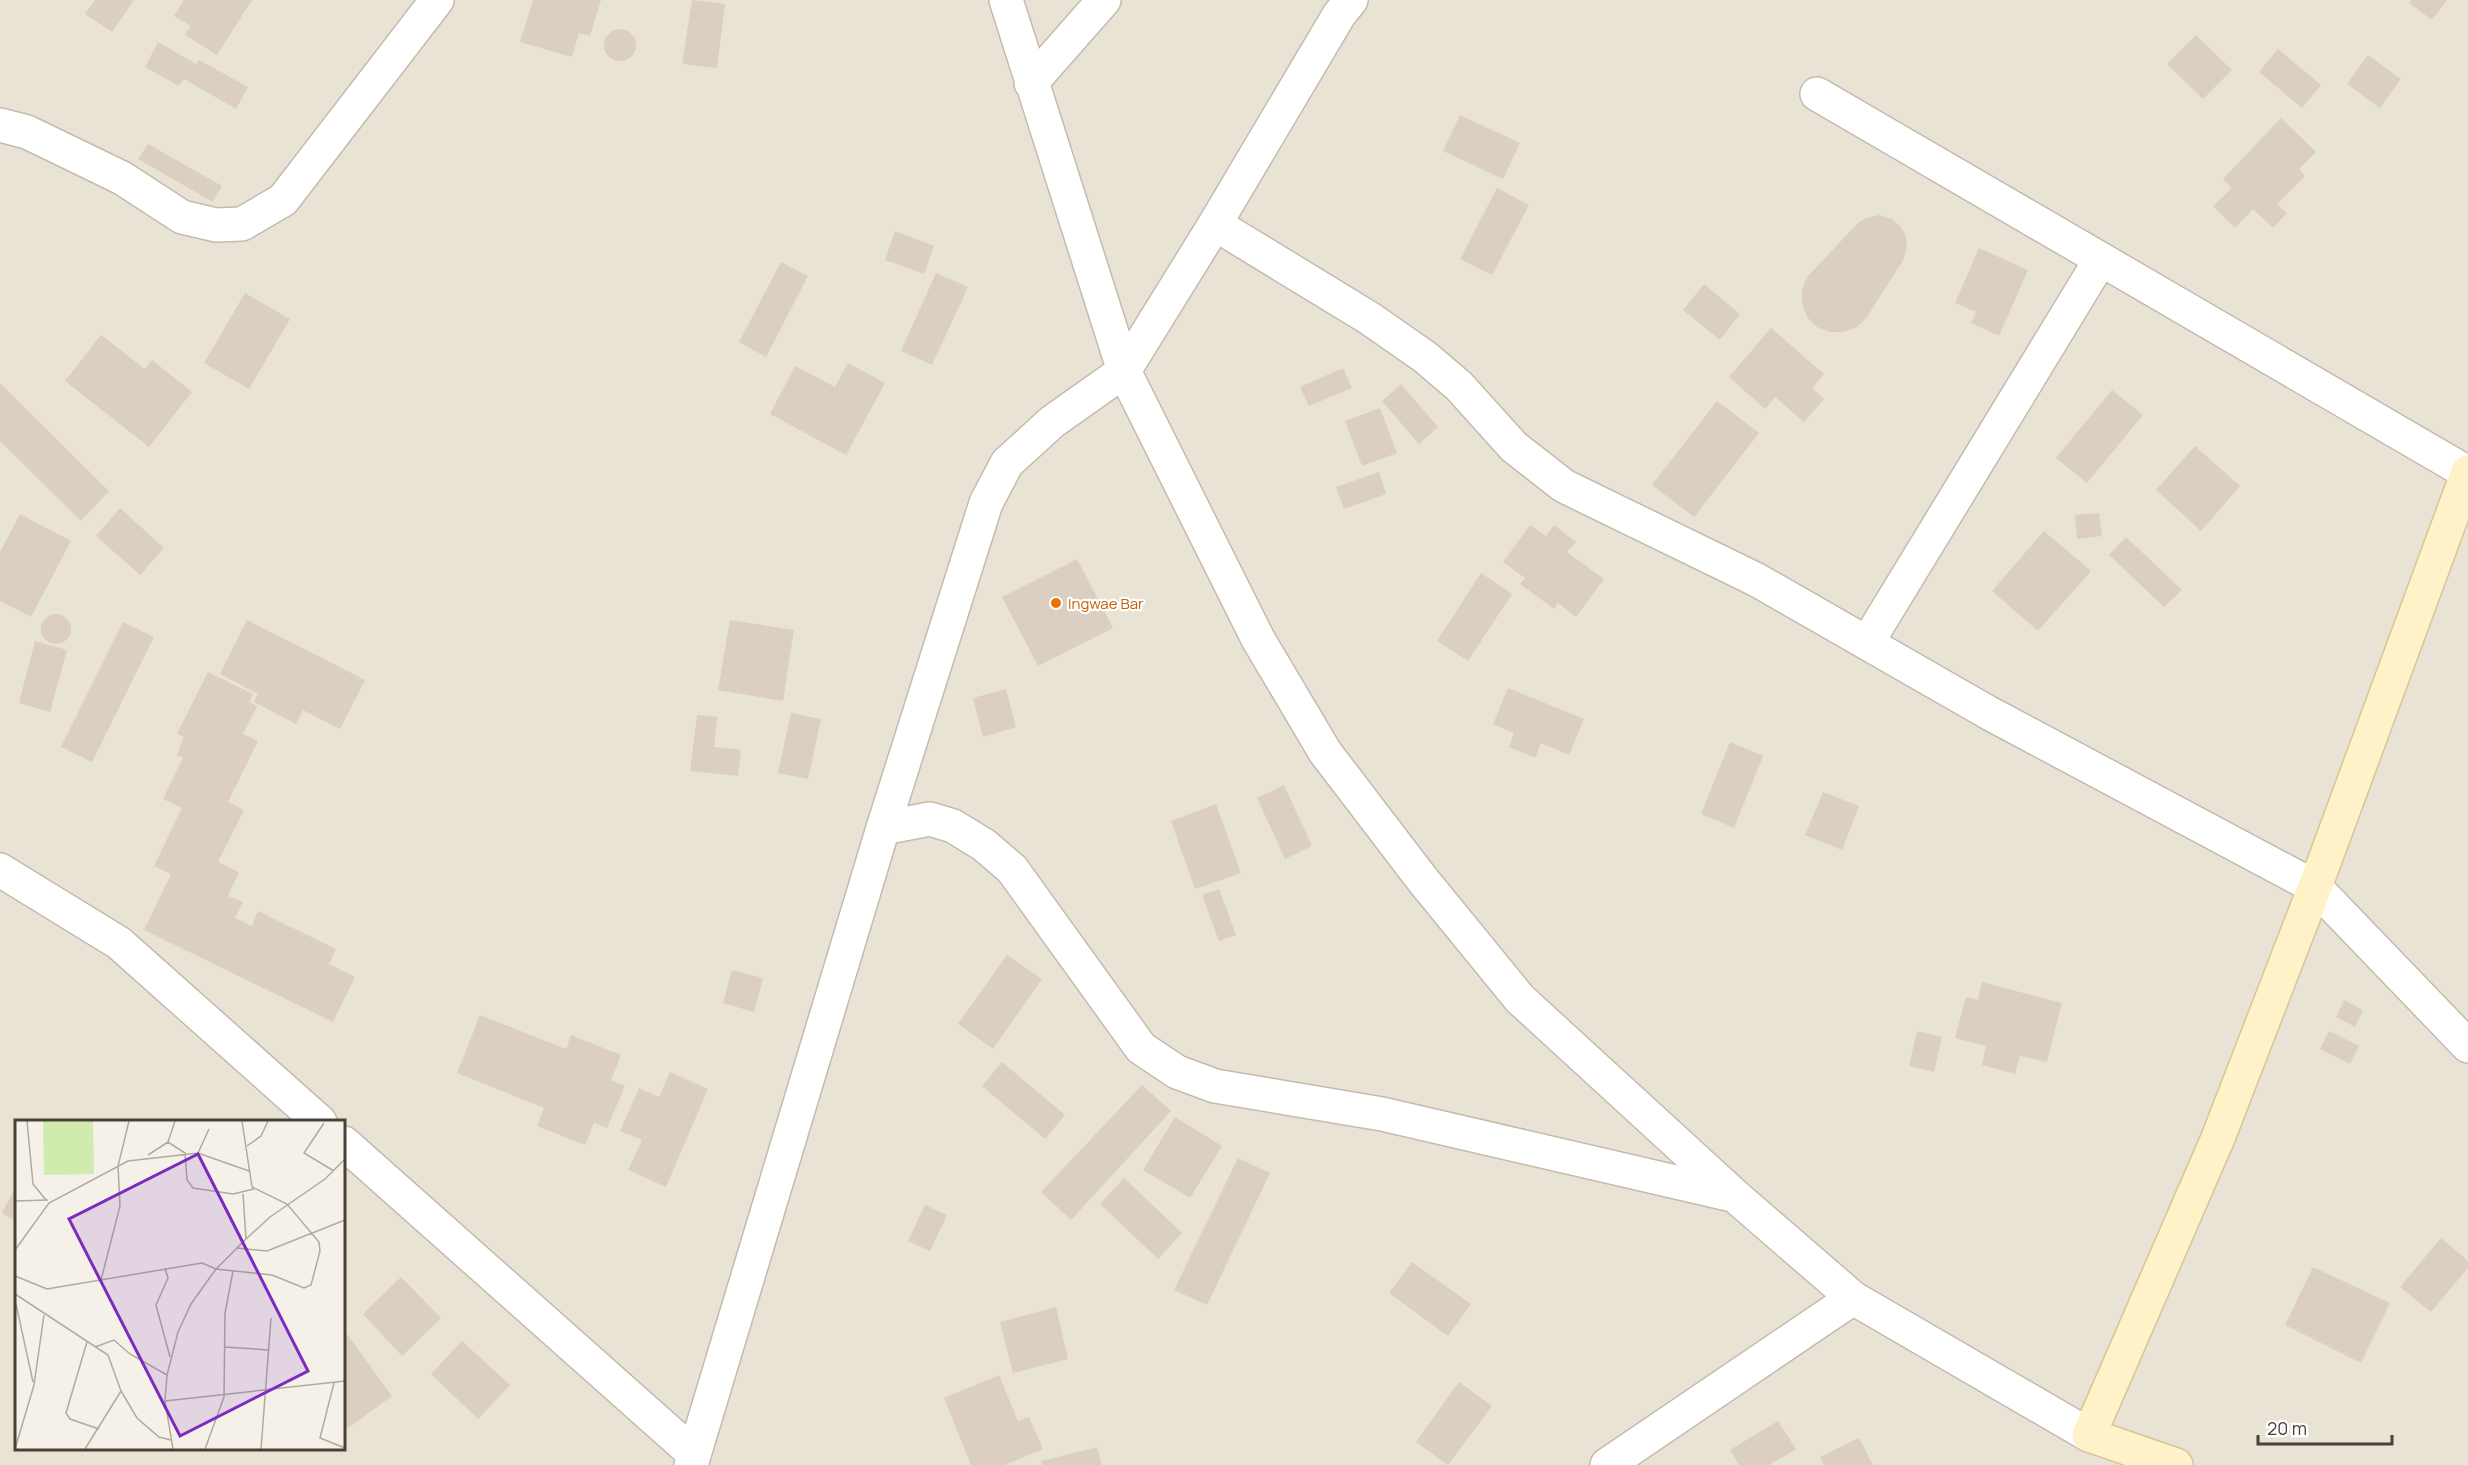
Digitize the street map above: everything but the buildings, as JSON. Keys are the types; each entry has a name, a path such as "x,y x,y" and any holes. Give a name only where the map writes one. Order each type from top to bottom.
{"street":[{"path":"0,125 27,132 122,178 182,217 216,225 242,224 283,200 437,0"},
{"path":"1006,0 1124,371 1258,639 1325,752 1422,879 1520,999 1734,1195 1853,1298 2089,1435 2176,1465"},
{"path":"1031,83 1104,0"},
{"path":"345,1144 693,1459 883,828 986,503 1007,463 1052,422 1124,371 1215,224 1339,15 1351,0"},
{"path":"1817,94 2468,473 2315,887 2218,1138 2089,1435"},
{"path":"1215,224 1370,318 1425,357 1459,386 1514,447 1563,486 1757,580 1989,713 2315,887 2468,1046"},
{"path":"1867,643 2101,260"},
{"path":"883,828 942,823 984,845 1012,869 1141,1048 1177,1072 1215,1086 1382,1114 1734,1195"},
{"path":"0,870 119,943 318,1120"},
{"path":"1607,1465 1853,1298"}],"shaded area":[{"path":"0,0 2468,0 2468,1465 0,1465"}],"place":[{"name":"Ingwae Bar","path":"1056,603"}]}
